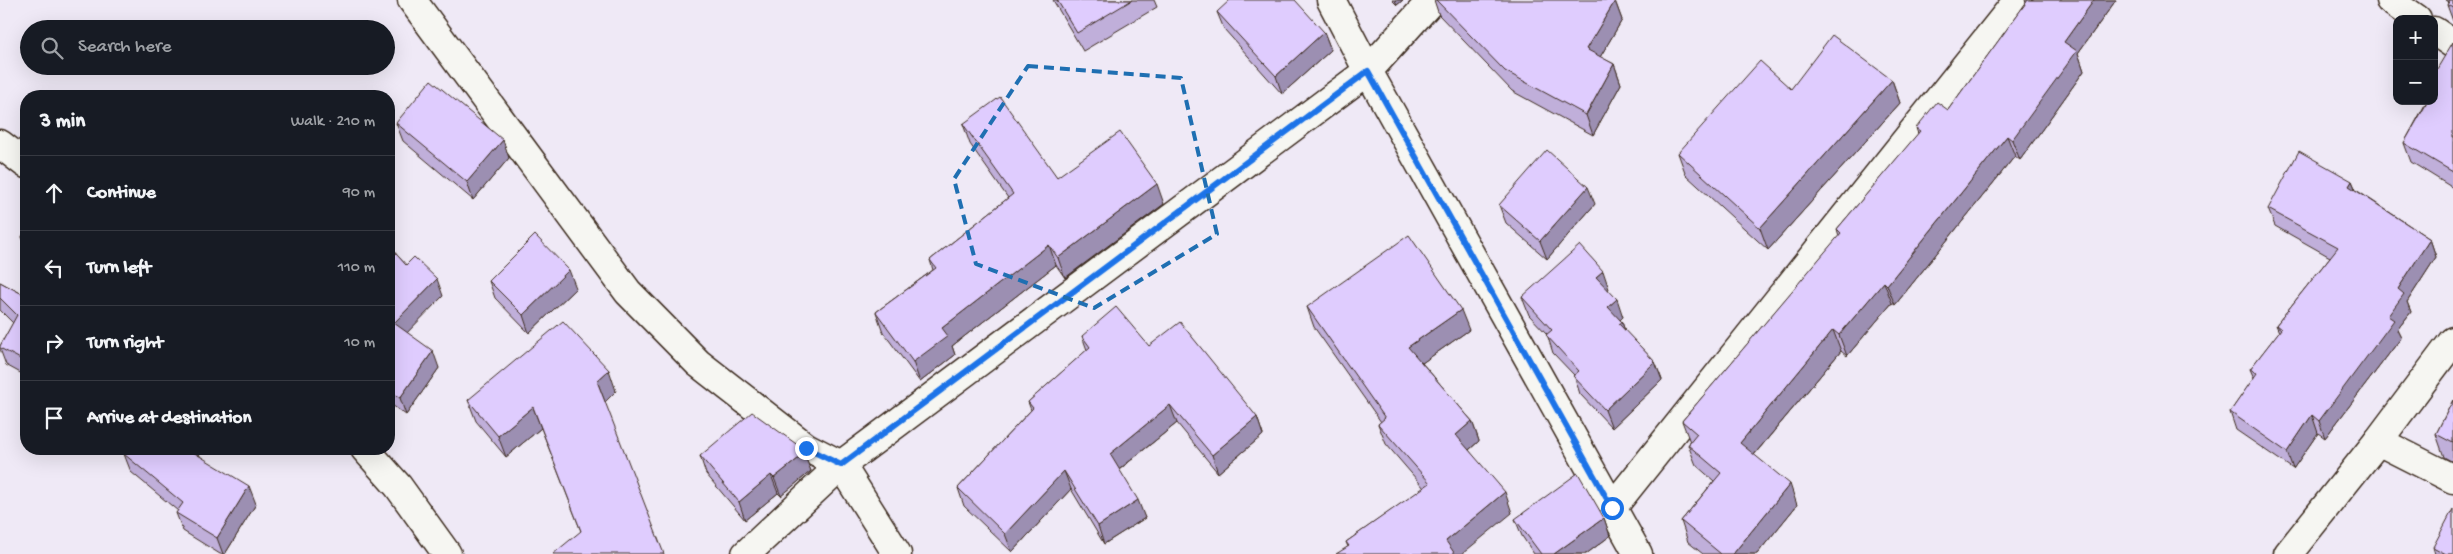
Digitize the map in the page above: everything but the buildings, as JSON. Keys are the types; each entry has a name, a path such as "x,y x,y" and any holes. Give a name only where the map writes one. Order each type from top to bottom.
{"street":[{"path":"412,0 628,292 698,363 806,448 841,465 897,554"},
{"path":"1331,0 1368,71 1638,554"},
{"path":"746,554 841,465 1368,71 1432,0"},
{"path":"1612,508 2018,0"},
{"path":"2390,0 2411,15"},
{"path":"2438,34 2453,44"},
{"path":"0,144 20,159"},
{"path":"2288,554 2378,441 2453,341"},
{"path":"2378,441 2453,479"},
{"path":"370,455 398,486 447,554"}],"highlighted area":[{"path":"1028,66 1181,78 1217,234 1094,308 976,264 954,179"}],"route":[{"path":"806,448 841,465 1368,71 1612,508"}]}
